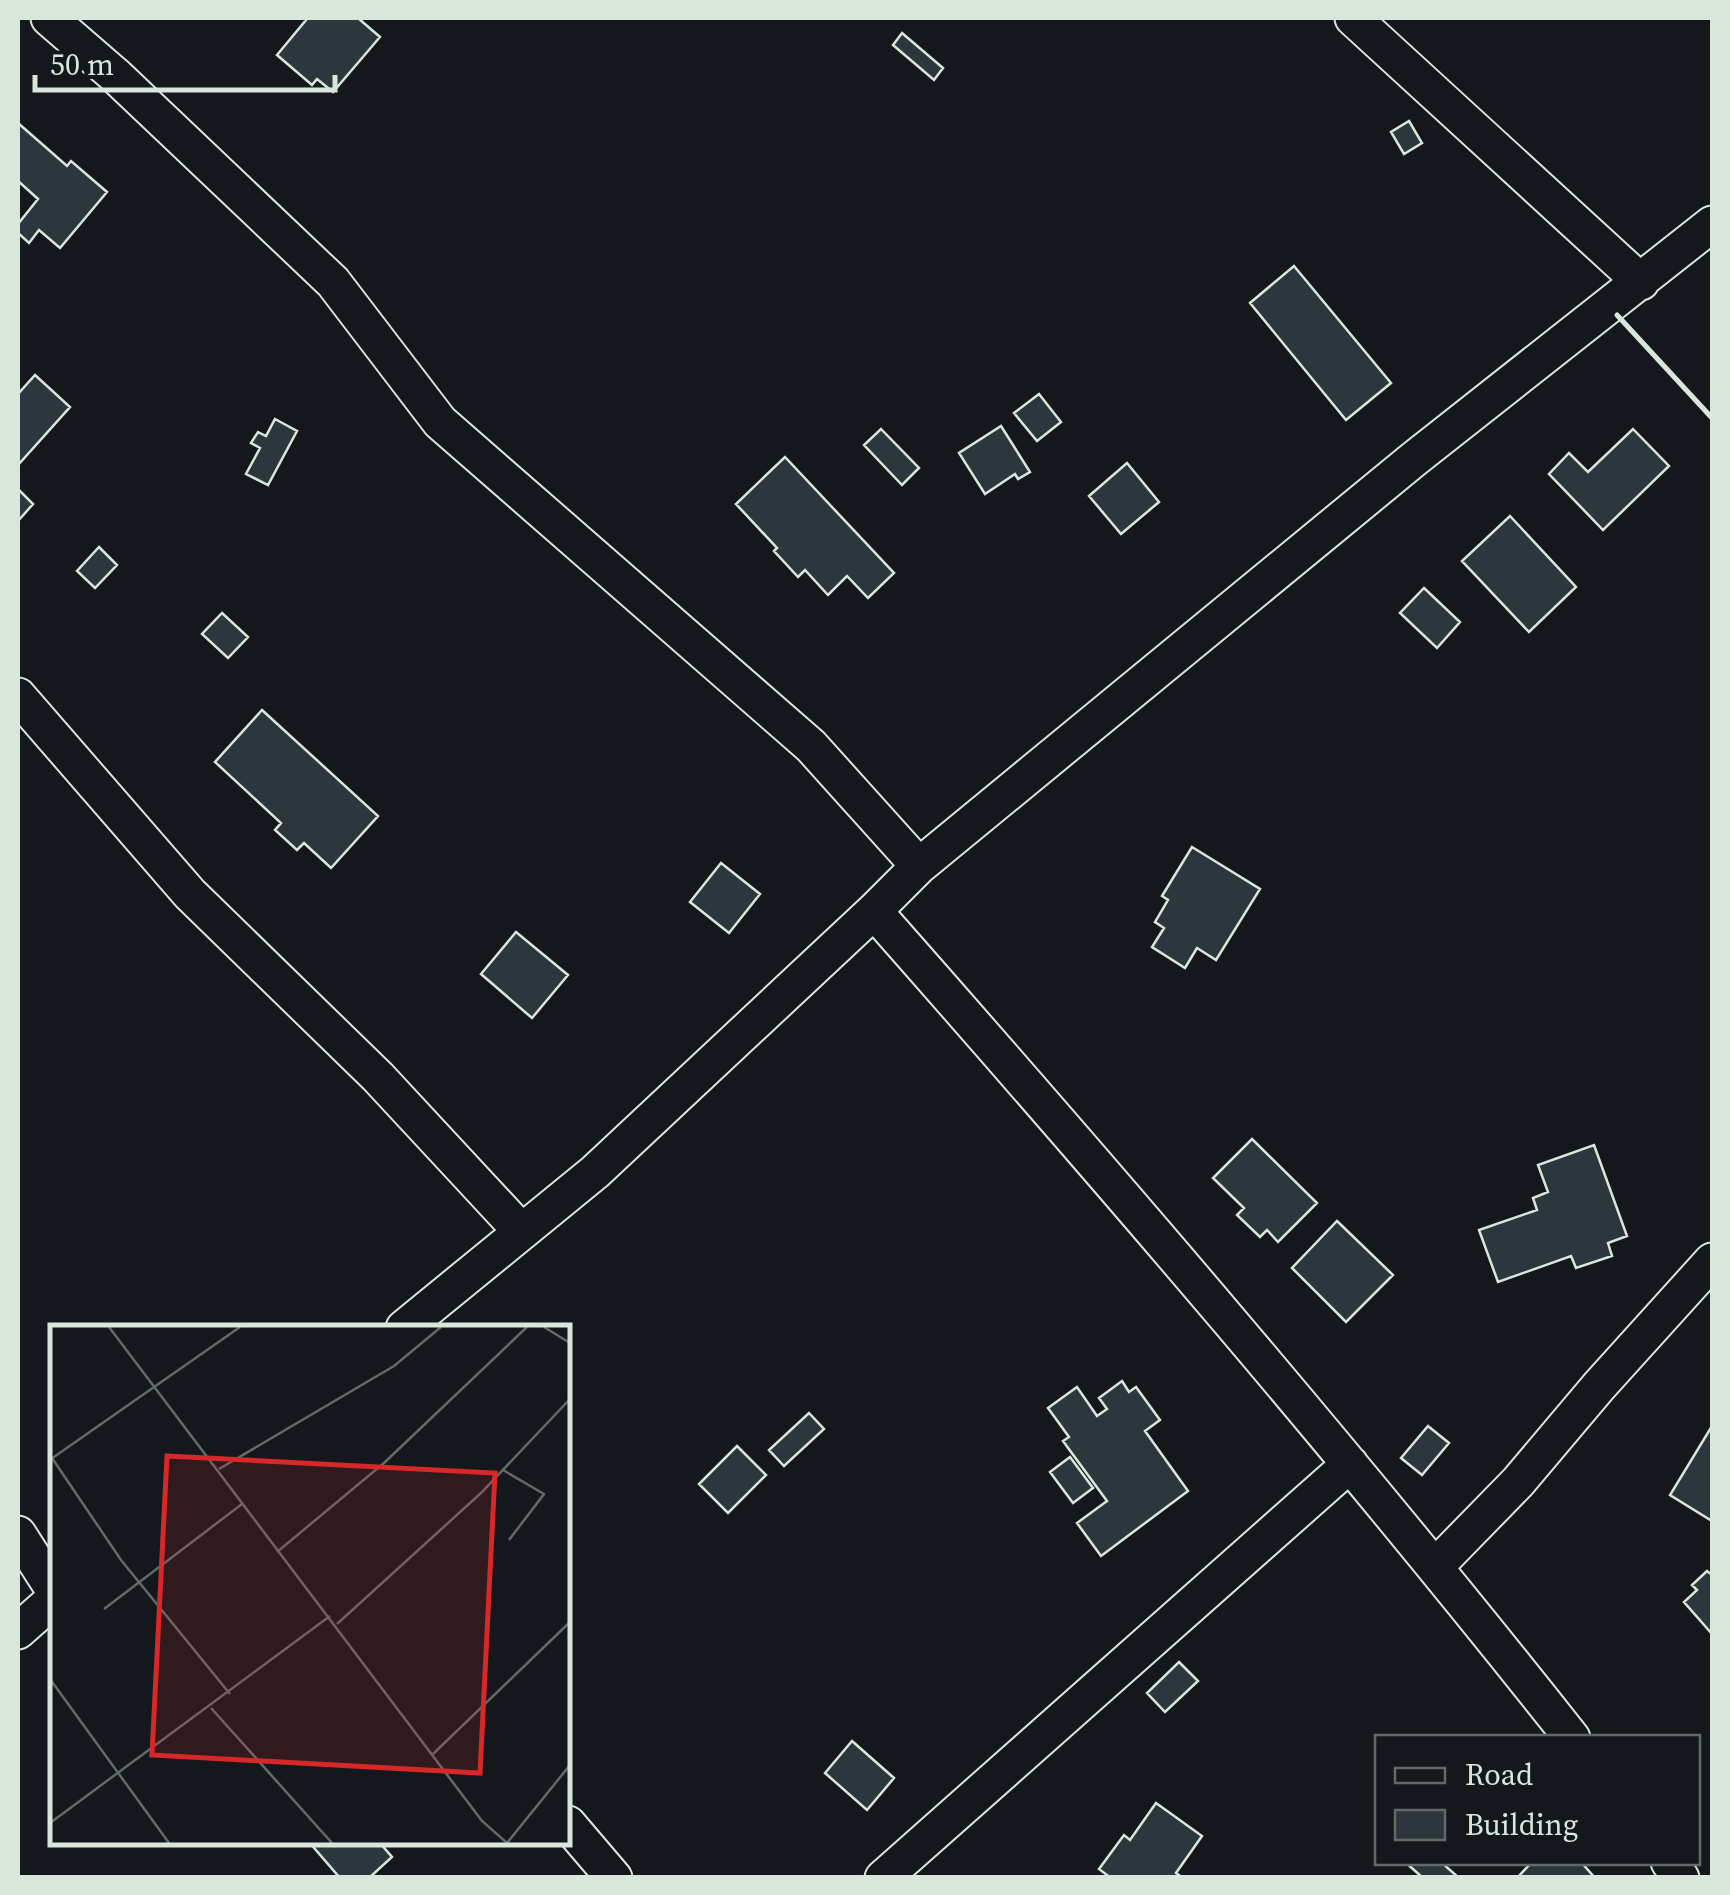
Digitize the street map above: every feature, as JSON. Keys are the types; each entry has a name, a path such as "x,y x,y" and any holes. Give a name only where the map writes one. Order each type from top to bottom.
{"street":[{"path":"50,18 333,282 440,422 811,746 919,866"},
{"path":"1353,18 1641,282"},
{"path":"408,1325 595,1172 919,866 1414,459 1712,224"},
{"path":"18,696 190,894 378,1076 521,1231"},
{"path":"874,912 1114,1184 1436,1566 1570,1735"},
{"path":"1436,1566 1518,1482 1712,1261"},
{"path":"882,1878 1350,1464"},
{"path":"18,1534 50,1583"},
{"path":"18,1632 50,1603"},
{"path":"570,1826 614,1878"}],"building":[{"path":"303,18 358,18 380,37 333,92 317,79 312,85 277,55 306,20"},
{"path":"902,33 943,68 934,80 893,45"},
{"path":"1409,121 1422,143 1404,154 1391,132"},
{"path":"18,123 67,166 71,161 107,192 60,248 39,230 29,243 18,233 18,224 38,199 18,181"},
{"path":"1294,266 1391,383 1346,420 1250,303"},
{"path":"35,375 70,407 18,465 18,394"},
{"path":"1039,394 1061,422 1037,441 1014,413"},
{"path":"275,419 297,431 268,485 246,474 260,448 251,443 258,432 266,436"},
{"path":"1001,426 1030,472 1018,479 1015,474 985,494 959,453"},
{"path":"881,429 919,468 902,485 864,445"},
{"path":"1633,429 1669,466 1603,530 1549,474 1569,453 1588,472"},
{"path":"785,457 894,573 868,598 847,576 828,595 805,570 798,577 736,504"},
{"path":"1127,463 1159,502 1121,534 1089,496"},
{"path":"18,489 33,504 18,521"},
{"path":"1510,516 1576,587 1529,632 1462,561"},
{"path":"99,547 117,565 95,588 77,571"},
{"path":"1424,588 1460,622 1437,648 1400,613"},
{"path":"222,613 248,637 228,658 202,634"},
{"path":"262,710 378,816 331,868 304,843 297,850 275,830 281,823 215,762"},
{"path":"1192,847 1260,889 1216,960 1197,948 1185,968 1152,947 1164,928 1155,922 1168,900 1162,896"},
{"path":"721,863 760,894 729,933 690,902"},
{"path":"516,932 568,975 532,1018 481,974"},
{"path":"1252,1139 1317,1203 1278,1242 1267,1230 1260,1237 1237,1215 1244,1208 1213,1178"},
{"path":"1594,1145 1627,1236 1608,1243 1612,1256 1576,1268 1571,1256 1498,1282 1479,1230 1537,1210 1533,1198 1548,1192 1538,1165"},
{"path":"1337,1221 1393,1275 1346,1322 1292,1268"},
{"path":"1122,1381 1129,1392 1136,1387 1160,1420 1145,1431 1188,1491 1101,1556 1077,1523 1107,1501 1063,1441 1069,1437 1048,1408 1077,1387 1097,1416 1107,1409 1099,1398"},
{"path":"809,1413 824,1429 784,1466 769,1450"},
{"path":"1428,1426 1449,1443 1422,1475 1401,1458"},
{"path":"1712,1426 1712,1521 1670,1495"},
{"path":"737,1446 766,1475 728,1513 699,1484"},
{"path":"1070,1457 1093,1488 1073,1503 1050,1472"},
{"path":"1707,1571 1712,1575 1712,1634 1684,1602 1697,1590 1692,1585"},
{"path":"1179,1662 1198,1681 1165,1712 1147,1693"},
{"path":"852,1741 894,1778 867,1810 825,1773"},
{"path":"1156,1803 1202,1836 1176,1873 1183,1878 1111,1878 1099,1869 1124,1835 1130,1840"},
{"path":"312,1845 382,1845 392,1857 369,1878 340,1878"},
{"path":"1408,1865 1444,1865 1459,1878 1423,1878"},
{"path":"1529,1865 1584,1865 1595,1878 1517,1878"}],"wall":[{"path":"1617,315 1712,418"}]}
